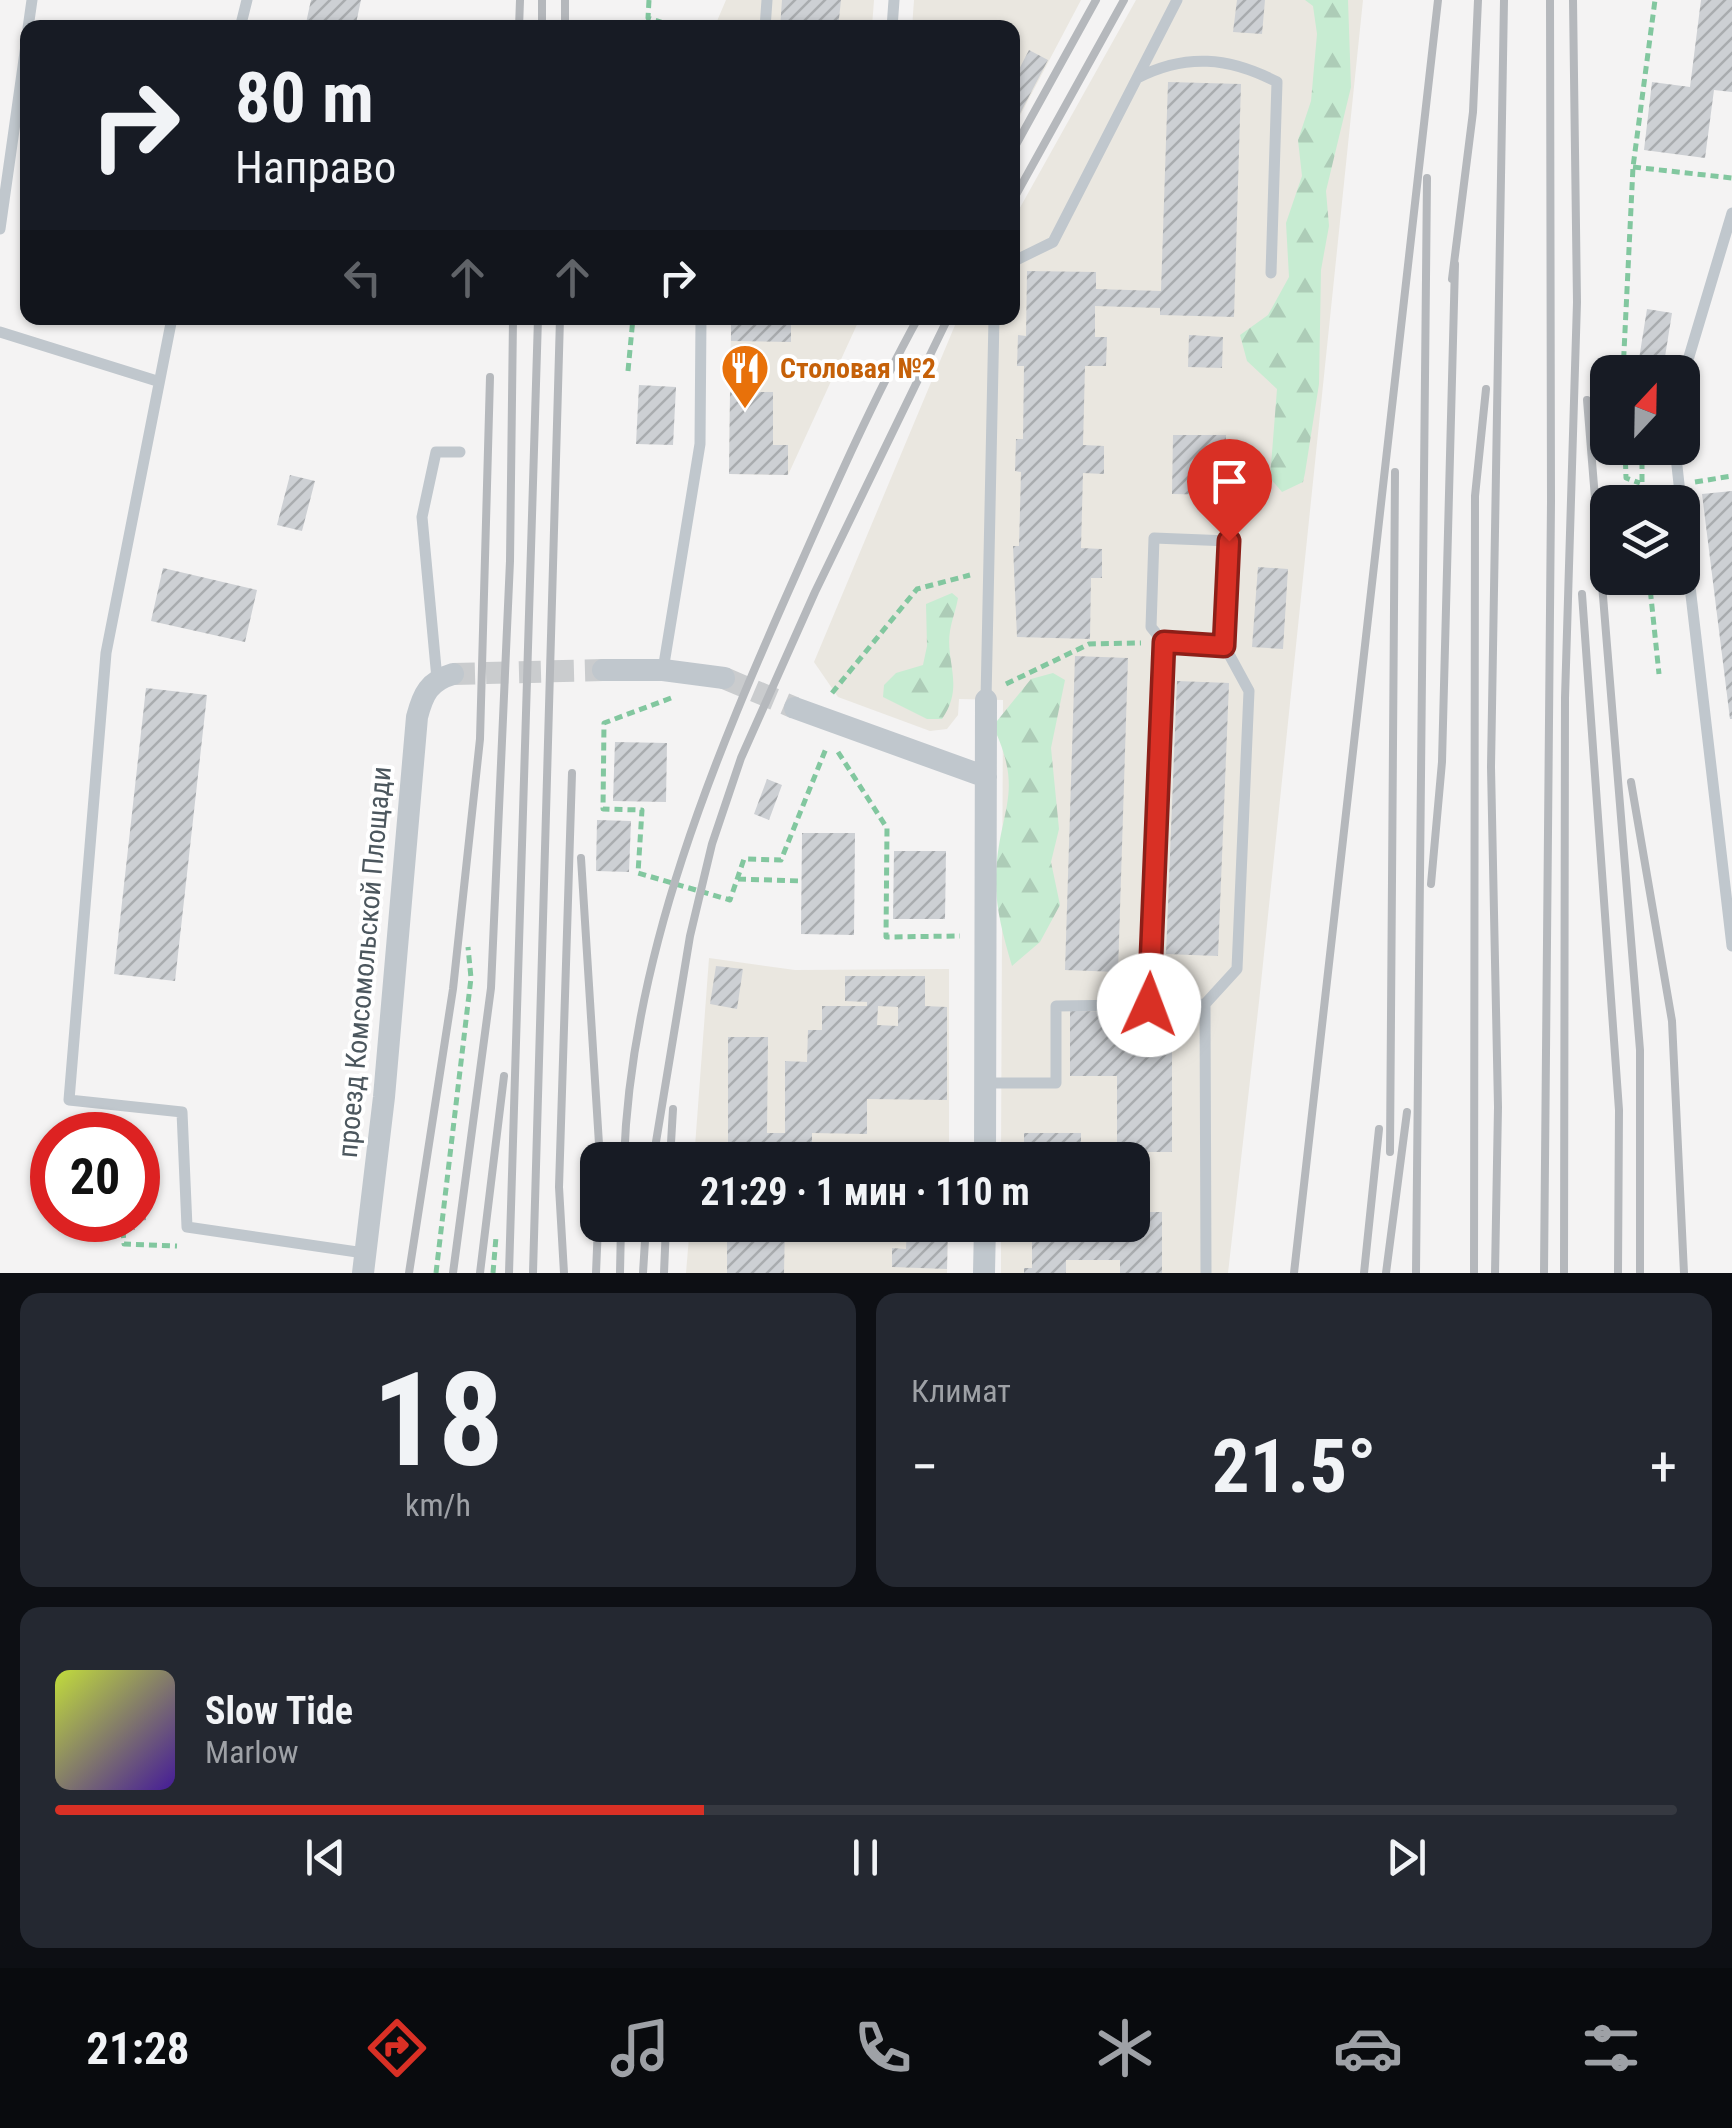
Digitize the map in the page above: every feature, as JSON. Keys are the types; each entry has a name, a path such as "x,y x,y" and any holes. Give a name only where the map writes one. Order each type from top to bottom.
{"street":[{"path":"603,670 663,670 724,678"},
{"name":"проезд Комсомольской Площади","path":"363,1263 384,1097 410,767 422,694 445,676"},
{"path":"985,1142 986,697"},
{"path":"795,708 986,777"},
{"path":"984,1273 985,1242"}],"lane":[{"path":"1020,258 1053,242 1177,0"},
{"path":"1137,78 1170,61 1242,64 1277,82 1272,272"},
{"path":"0,229 20,86"},
{"path":"1689,355 1732,213"},
{"path":"170,325 106,654 69,1100 182,1112 187,1227 363,1263"},
{"path":"663,670 700,444 701,325"},
{"path":"986,697 994,325"},
{"path":"0,332 157,381"},
{"path":"445,676 422,517 436,452 460,452"},
{"path":"1676,465 1678,484"},
{"path":"1149,1005 1164,642 1151,627 1154,538 1229,541 1224,646 1249,691 1237,969 1205,1004 1206,1273"},
{"path":"1691,595 1732,946"},
{"path":"1164,642 1224,646"},
{"path":"984,1083 1056,1083 1056,1006 1205,1004"}],"path":[{"path":"1624,355 1633,167 1655,0"},
{"path":"1633,167 1732,178"},
{"path":"628,371 632,325"},
{"path":"1626,465 1626,478 1640,483 1641,465"},
{"path":"1678,484 1732,476"},
{"path":"1651,595 1658,674"},
{"path":"986,697 1089,644 1164,642"},
{"path":"694,673 689,691 604,724 603,809 642,810 638,873 730,900 744,859 782,860 830,739"},
{"path":"738,879 802,881"},
{"path":"436,1273 470,978 468,947"},
{"path":"493,1273 496,1237"}],"shaded area":[{"path":"726,0 874,0 873,20 717,20"},
{"path":"914,0 1081,0 1020,116 1020,20 913,20"},
{"path":"1136,0 1363,0 1228,1273 1001,1273 1001,1242 1150,1242 1150,1142 1001,1142 1003,700 959,699 958,715 947,729 930,731 838,697 814,662 955,325 1020,325 1020,207"},
{"path":"731,325 857,325 788,475 729,474"},
{"path":"709,958 795,970 949,969 949,1142 695,1142"},
{"path":"689,1242 948,1242 947,1273 686,1273"}],"green space":[{"path":"1305,0 1348,0 1351,87 1326,191 1329,226 1321,270 1319,384 1305,473 1303,482 1282,492 1270,478 1277,389 1247,361 1240,335 1268,315 1289,277 1286,223 1302,176 1298,140 1311,101 1317,34 1313,6"},
{"path":"952,593 958,598 949,642 952,696 942,719 927,719 883,697 884,685 896,673 923,665 927,646 926,604"},
{"path":"1053,673 1065,680 1051,748 1059,829 1051,862 1060,905 1040,942 1012,966 996,887 1009,785 993,726 1031,679"}],"building":[{"path":"311,0 361,0 357,20 307,20"},
{"path":"782,0 841,0 839,20 781,20"},
{"path":"1237,0 1265,0 1262,34 1233,32"},
{"path":"1701,0 1732,0 1732,92 1714,90 1705,158 1644,150 1652,82 1690,87"},
{"path":"1029,50 1048,60 1020,114 1020,67"},
{"path":"1168,82 1241,84 1234,317 1160,315 1160,308 1095,306 1095,337 1107,337 1106,366 1085,366 1083,445 1104,446 1104,474 1083,473 1081,548 1102,549 1102,578 1091,578 1090,639 1017,637 1013,546 1019,546 1021,472 1015,471 1016,439 1023,439 1024,366 1017,366 1018,335 1026,336 1027,271 1096,272 1096,289 1161,291"},
{"path":"1647,309 1672,313 1665,355 1640,355"},
{"path":"731,325 791,325 791,342 731,341"},
{"path":"1189,335 1223,337 1222,368 1188,367"},
{"path":"639,385 676,387 673,445 636,444"},
{"path":"730,392 773,392 773,445 788,445 788,475 729,474"},
{"path":"1173,435 1226,435 1225,495 1172,494"},
{"path":"290,475 315,481 302,531 277,525"},
{"path":"1732,491 1732,719 1730,719 1702,494"},
{"path":"1258,567 1288,569 1283,649 1252,647"},
{"path":"163,568 257,590 245,642 151,621"},
{"path":"1075,656 1128,658 1118,972 1065,970"},
{"path":"1177,681 1229,683 1218,956 1166,954"},
{"path":"146,688 207,695 175,981 114,974"},
{"path":"615,742 667,743 666,802 613,801"},
{"path":"767,779 782,785 769,820 754,814"},
{"path":"597,820 631,821 629,872 596,871"},
{"path":"802,833 855,833 854,935 801,934"},
{"path":"894,851 946,851 945,919 893,919"},
{"path":"716,966 743,969 737,1009 710,1004"},
{"path":"845,976 925,976 925,1006 947,1007 947,1100 867,1099 867,1134 812,1133 812,1142 728,1142 728,1037 768,1037 767,1133 785,1133 785,1061 807,1062 808,1030 822,1030 822,1006 867,1006 867,1002 845,1001","holes":["878,1006 898,1007 898,1026 877,1025"]},
{"path":"1070,1011 1172,1012 1172,1152 1150,1152 1150,1142 1117,1142 1117,1076 1070,1076"},
{"path":"1024,1133 1081,1133 1081,1142 1024,1142"},
{"path":"1150,1212 1162,1212 1162,1273 1120,1273 1120,1260 1066,1260 1066,1273 1024,1273 1024,1268 1032,1268 1032,1242 1150,1242"},
{"path":"727,1242 785,1242 784,1273 727,1273"},
{"path":"906,1242 948,1242 947,1269 892,1267 892,1248 906,1249"}],"tunnel":[{"path":"453,674 603,670"},
{"path":"724,678 795,708"}],"railway":[{"path":"519,20 520,0"},
{"path":"542,0 542,20"},
{"path":"565,0 565,20"},
{"path":"1020,138 1096,0"},
{"path":"1020,188 1124,0"},
{"path":"1294,1273 1438,0"},
{"path":"1452,279 1473,112 1478,0"},
{"path":"1495,1273 1498,1107 1491,767 1504,0"},
{"path":"1544,1273 1551,501 1550,0"},
{"path":"1564,1273 1565,698 1577,302 1573,0"},
{"path":"1416,1273 1427,178"},
{"path":"1431,884 1442,762 1455,264"},
{"path":"453,1273 491,988 510,561 513,325"},
{"path":"509,1273 538,325"},
{"path":"533,1273 560,325"},
{"path":"625,1142 642,1008 682,858 766,642 855,444 914,325"},
{"path":"656,1142 690,936 712,844 741,758 815,592 945,325"},
{"path":"409,1273 453,989 480,739 490,377"},
{"path":"1474,1273 1475,496 1486,389"},
{"path":"1587,400 1640,1050 1640,1273"},
{"path":"1390,1152 1395,472"},
{"path":"1582,594 1619,1110 1618,1273"},
{"path":"564,1273 559,1187 572,773"},
{"path":"1631,782 1672,1021 1684,1273"},
{"path":"581,858 599,1142"},
{"path":"480,1273 504,1076"},
{"path":"671,1142 673,1109"},
{"path":"1386,1273 1407,1112"},
{"path":"1364,1273 1379,1129"},
{"path":"596,1273 597,1242"},
{"path":"620,1273 621,1242"},
{"path":"643,1273 645,1242"},
{"path":"664,1273 665,1242"}],"place":[{"name":"Столовая №2","path":"745,410"}],"route":[{"path":"1149,1005 1164,642 1224,646 1229,541"}]}
